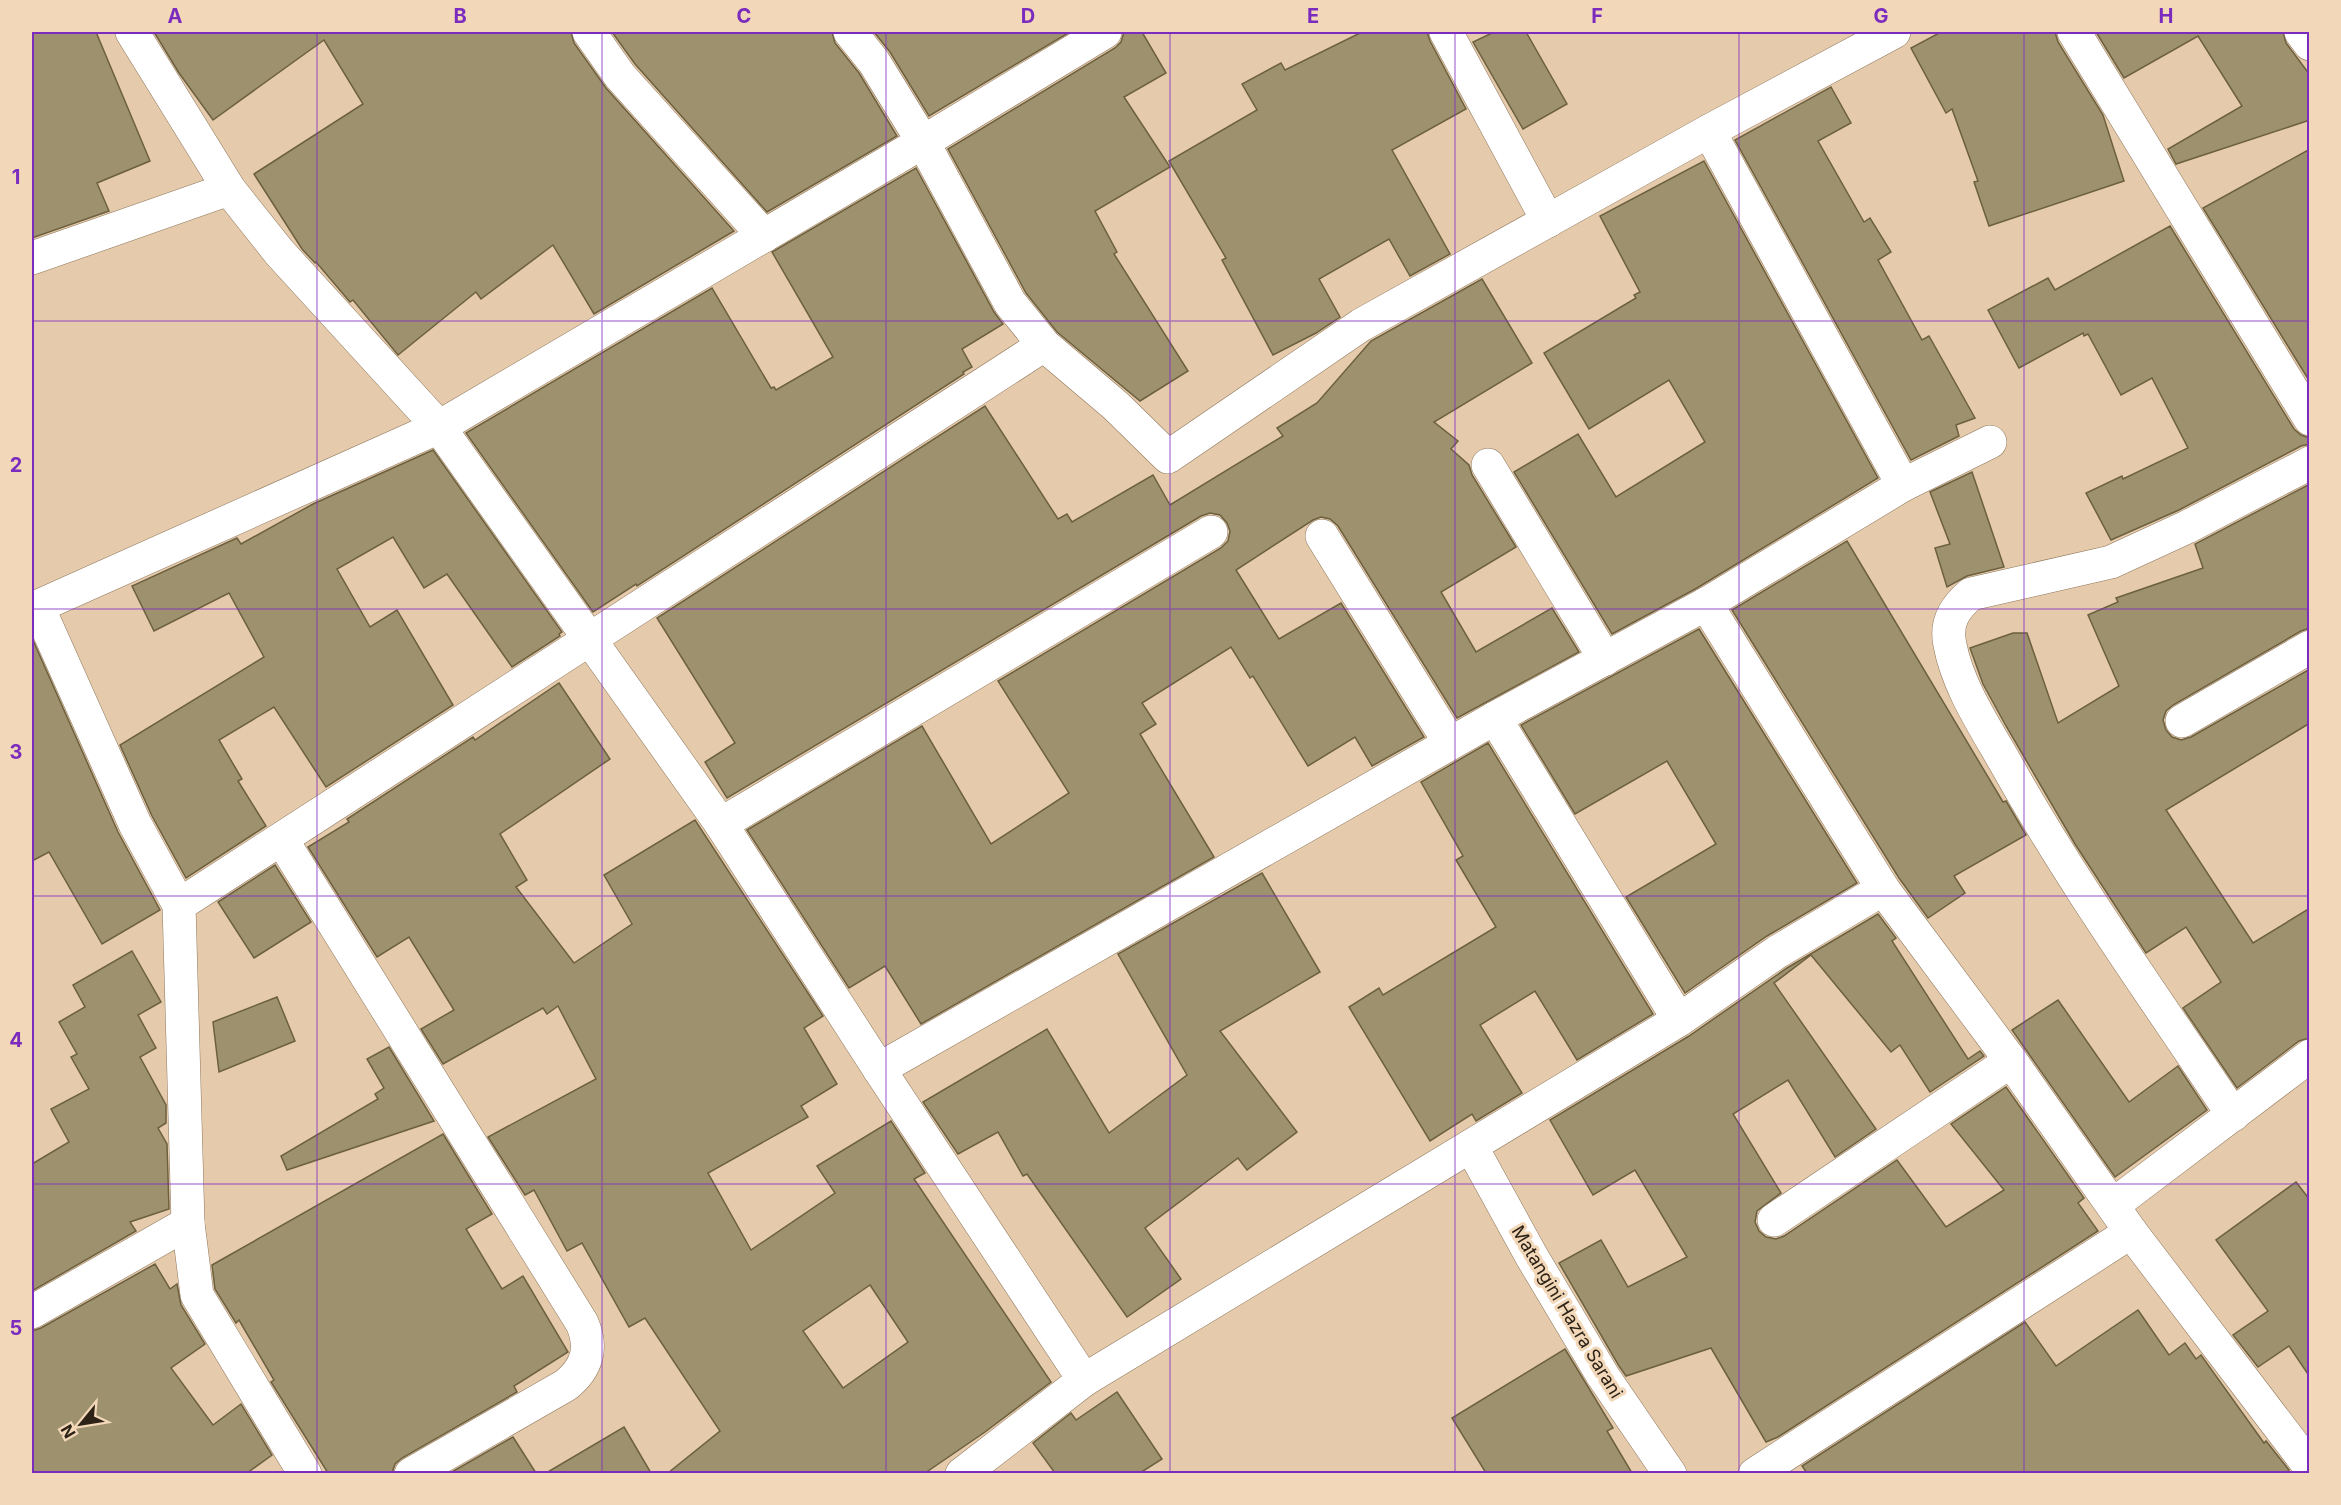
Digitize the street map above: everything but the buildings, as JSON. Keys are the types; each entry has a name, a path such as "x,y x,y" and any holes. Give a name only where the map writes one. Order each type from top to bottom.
{"street":[{"path":"132,32 229,189 279,252 440,427 592,639 721,824 1084,1380"},
{"path":"589,32 620,76 764,236"},
{"path":"850,32 874,62 923,142 1011,303 1044,345 1116,406 1168,457 1361,325 1709,131 1894,32"},
{"path":"306,1473 197,1295 188,1223 179,905 135,824 35,608 440,427 1105,32"},
{"path":"1446,32 1548,221"},
{"path":"2074,32 2310,419"},
{"path":"2301,32 2310,44"},
{"path":"1709,131 1903,485"},
{"path":"32,258 229,189"},
{"path":"179,905 1044,345"},
{"path":"879,1069 1450,743 1707,604 1903,485 1990,442"},
{"path":"2233,1115 2042,828 1965,687 1950,645 1948,625 1957,605 1971,594 2111,562 2187,527 2310,463"},
{"path":"1488,465 1605,659"},
{"path":"721,824 1211,532"},
{"path":"1322,536 1450,743"},
{"path":"1707,604 1883,889 2010,1060 2131,1232 2310,1467"},
{"path":"2182,721 2310,647"},
{"path":"1495,718 1679,1020"},
{"path":"282,840 587,1334 587,1357 582,1368 566,1385 411,1473"},
{"path":"962,1473 1084,1380 1679,1020 1777,952 1883,889"},
{"path":"2113,1205 2310,1056"},
{"path":"1774,1220 2010,1060"},
{"name":"Matangini Hazra Sarani","path":"1471,1146 1532,1257 1603,1376 1670,1473"},
{"path":"32,1312 188,1223"},
{"path":"1755,1473 2131,1232"}]}
